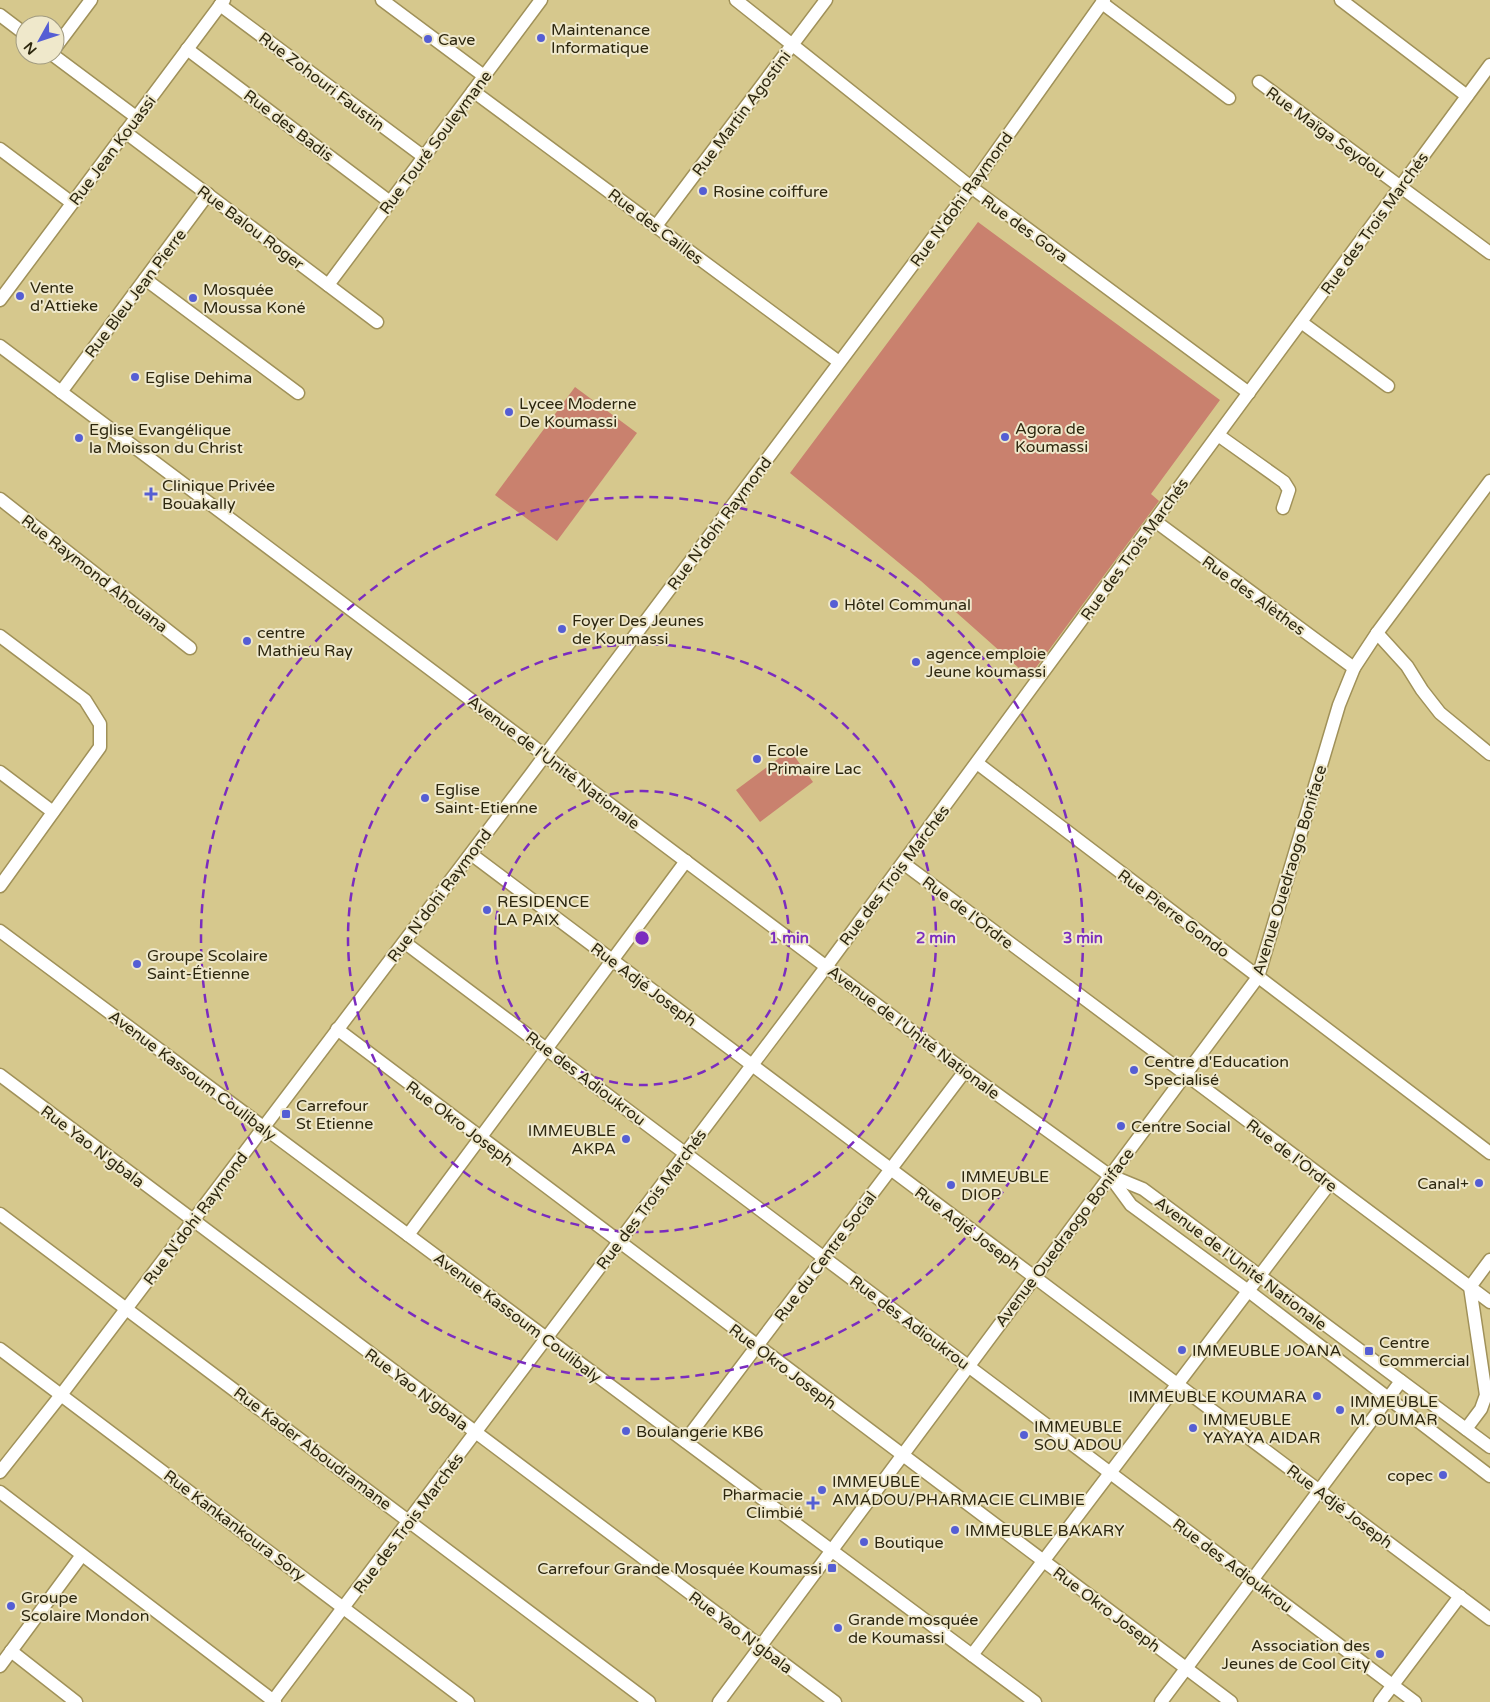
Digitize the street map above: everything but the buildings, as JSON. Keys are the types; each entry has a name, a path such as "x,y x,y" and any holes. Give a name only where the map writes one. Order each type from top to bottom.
{"street":[{"path":"382,0 484,76"},
{"name":"Rue Touré Souleymane","path":"328,285 541,0"},
{"name":"Rue des Gora","path":"736,0 971,187 1249,393"},
{"name":"Rue Martin Agostini","path":"656,226 826,0"},
{"path":"1341,0 1468,96"},
{"path":"65,33 85,2"},
{"name":"Rue Jean Kouassi","path":"0,300 222,2"},
{"name":"Rue Zohouri Faustin","path":"222,2 424,157"},
{"path":"1103,2 1229,98"},
{"name":"Rue N'dohi Raymond","path":"0,1472 61,1395 545,755 971,187 1103,2"},
{"path":"0,15 15,26"},
{"name":"Rue des Badis","path":"187,49 390,202"},
{"path":"65,63 136,117"},
{"name":"Rue des Trois Marchés","path":"273,1702 408,1519 476,1434 826,967 1490,65"},
{"name":"Rue Maïga Seydou","path":"1259,82 1490,253"},
{"name":"Rue des Cailles","path":"472,91 839,362"},
{"name":"Rue Balou Roger","path":"125,132 377,322"},
{"path":"0,149 72,203"},
{"name":"Rue Bleu Jean Pierre","path":"61,392 208,194"},
{"path":"146,278 298,393"},
{"path":"1301,322 1388,386"},
{"name":"Avenue de l'Unité Nationale","path":"0,346 965,1071 1110,1175 1142,1189 1490,1447"},
{"path":"1218,434 1284,482 1288,490 1283,508"},
{"name":"Avenue Ouedraogo Boniface","path":"720,1702 1258,977 1339,705 1354,668 1377,633 1490,481"},
{"name":"Rue Raymond Ahouana","path":"0,499 190,648"},
{"name":"Rue des Alèthes","path":"1155,521 1354,668"},
{"path":"1377,633 1407,666 1422,690 1440,712 1490,754"},
{"path":"0,636 84,700 100,724 100,747 0,886"},
{"name":"Rue Pierre Gondo","path":"977,763 1490,1153"},
{"path":"0,772 53,812"},
{"name":"Rue Adjé Joseph","path":"470,854 1490,1619"},
{"path":"408,1235 686,861"},
{"name":"Rue de l'Ordre","path":"903,863 1490,1302"},
{"name":"Avenue Kassoum Coulibaly","path":"0,931 1035,1702"},
{"name":"Rue des Adioukrou","path":"404,942 1415,1702"},
{"name":"Rue Okro Joseph","path":"337,1029 618,1243 1231,1702"},
{"name":"Rue du Centre Social","path":"685,1442 965,1071"},
{"name":"Rue Yao N'gbala","path":"0,1075 192,1222 835,1702"},
{"name":"Avenue de l'Unité Nationale","path":"1110,1175 1131,1205 1248,1290 1490,1476"},
{"path":"972,1655 1330,1182"},
{"name":"Rue Kader Aboudramane","path":"0,1214 649,1702"},
{"path":"1466,1429 1481,1409 1486,1395 1470,1287 1490,1260"},
{"name":"Rue Kankankoura Sory","path":"0,1349 468,1702"},
{"path":"1161,1702 1401,1381"},
{"path":"0,1492 273,1702"},
{"path":"0,1666 82,1555"},
{"path":"1380,1702 1460,1596"},
{"path":"11,1651 76,1702"}],"shaded area":[{"name":"Agora de Koumassi","path":"978,222 1220,400 1151,494 1159,501 1029,677 921,581 790,473"},
{"path":"575,387 637,433 557,541 495,495"},
{"path":"790,750 813,782 760,822 736,790"}],"place":[{"name":"Maintenance Informatique","path":"541,38"},
{"name":"Cave","path":"428,39"},
{"name":"Rosine coiffure","path":"703,191"},
{"name":"Vente d'Attieke","path":"20,296"},
{"name":"Mosquée Moussa Koné","path":"193,298"},
{"name":"Eglise Dehima","path":"135,377"},
{"name":"Lycee Moderne De Koumassi","path":"509,412"},
{"name":"Agora de Koumassi","path":"1005,437"},
{"name":"Eglise Evangélique la Moisson du Christ","path":"79,438"},
{"name":"Clinique Privée Bouakally","path":"151,494"},
{"name":"Hôtel Communal","path":"834,604"},
{"name":"Foyer Des Jeunes de Koumassi","path":"562,629"},
{"name":"centre Mathieu Ray","path":"247,641"},
{"name":"agence emploie Jeune koumassi","path":"916,662"},
{"name":"Ecole Primaire Lac","path":"757,759"},
{"name":"Eglise Saint-Etienne","path":"425,798"},
{"name":"RESIDENCE LA PAIX","path":"487,910"},
{"name":"Groupe Scolaire Saint-Étienne","path":"137,964"},
{"name":"Centre d'Education Specialisé","path":"1134,1070"},
{"name":"Carrefour St Etienne","path":"286,1114"},
{"name":"Centre Social","path":"1121,1126"},
{"name":"IMMEUBLE AKPA","path":"626,1139"},
{"name":"Canal+","path":"1479,1183"},
{"name":"IMMEUBLE DIOP","path":"951,1185"},
{"name":"IMMEUBLE JOANA","path":"1182,1350"},
{"name":"Centre Commercial","path":"1369,1351"},
{"name":"IMMEUBLE KOUMARA","path":"1317,1396"},
{"name":"IMMEUBLE M. OUMAR","path":"1340,1410"},
{"name":"IMMEUBLE YAYAYA AIDAR","path":"1193,1428"},
{"name":"Boulangerie KB6","path":"626,1431"},
{"name":"IMMEUBLE SOU ADOU","path":"1024,1435"},
{"name":"copec","path":"1443,1475"},
{"name":"IMMEUBLE AMADOU/PHARMACIE CLIMBIE","path":"822,1490"},
{"name":"Pharmacie Climbié","path":"813,1503"},
{"name":"IMMEUBLE BAKARY","path":"955,1530"},
{"name":"Boutique","path":"864,1542"},
{"name":"Carrefour Grande Mosquée Koumassi","path":"832,1568"},
{"name":"Groupe Scolaire Mondon","path":"11,1606"},
{"name":"Grande mosquée de Koumassi","path":"838,1628"},
{"name":"Association des Jeunes de Cool City","path":"1380,1654"}]}
